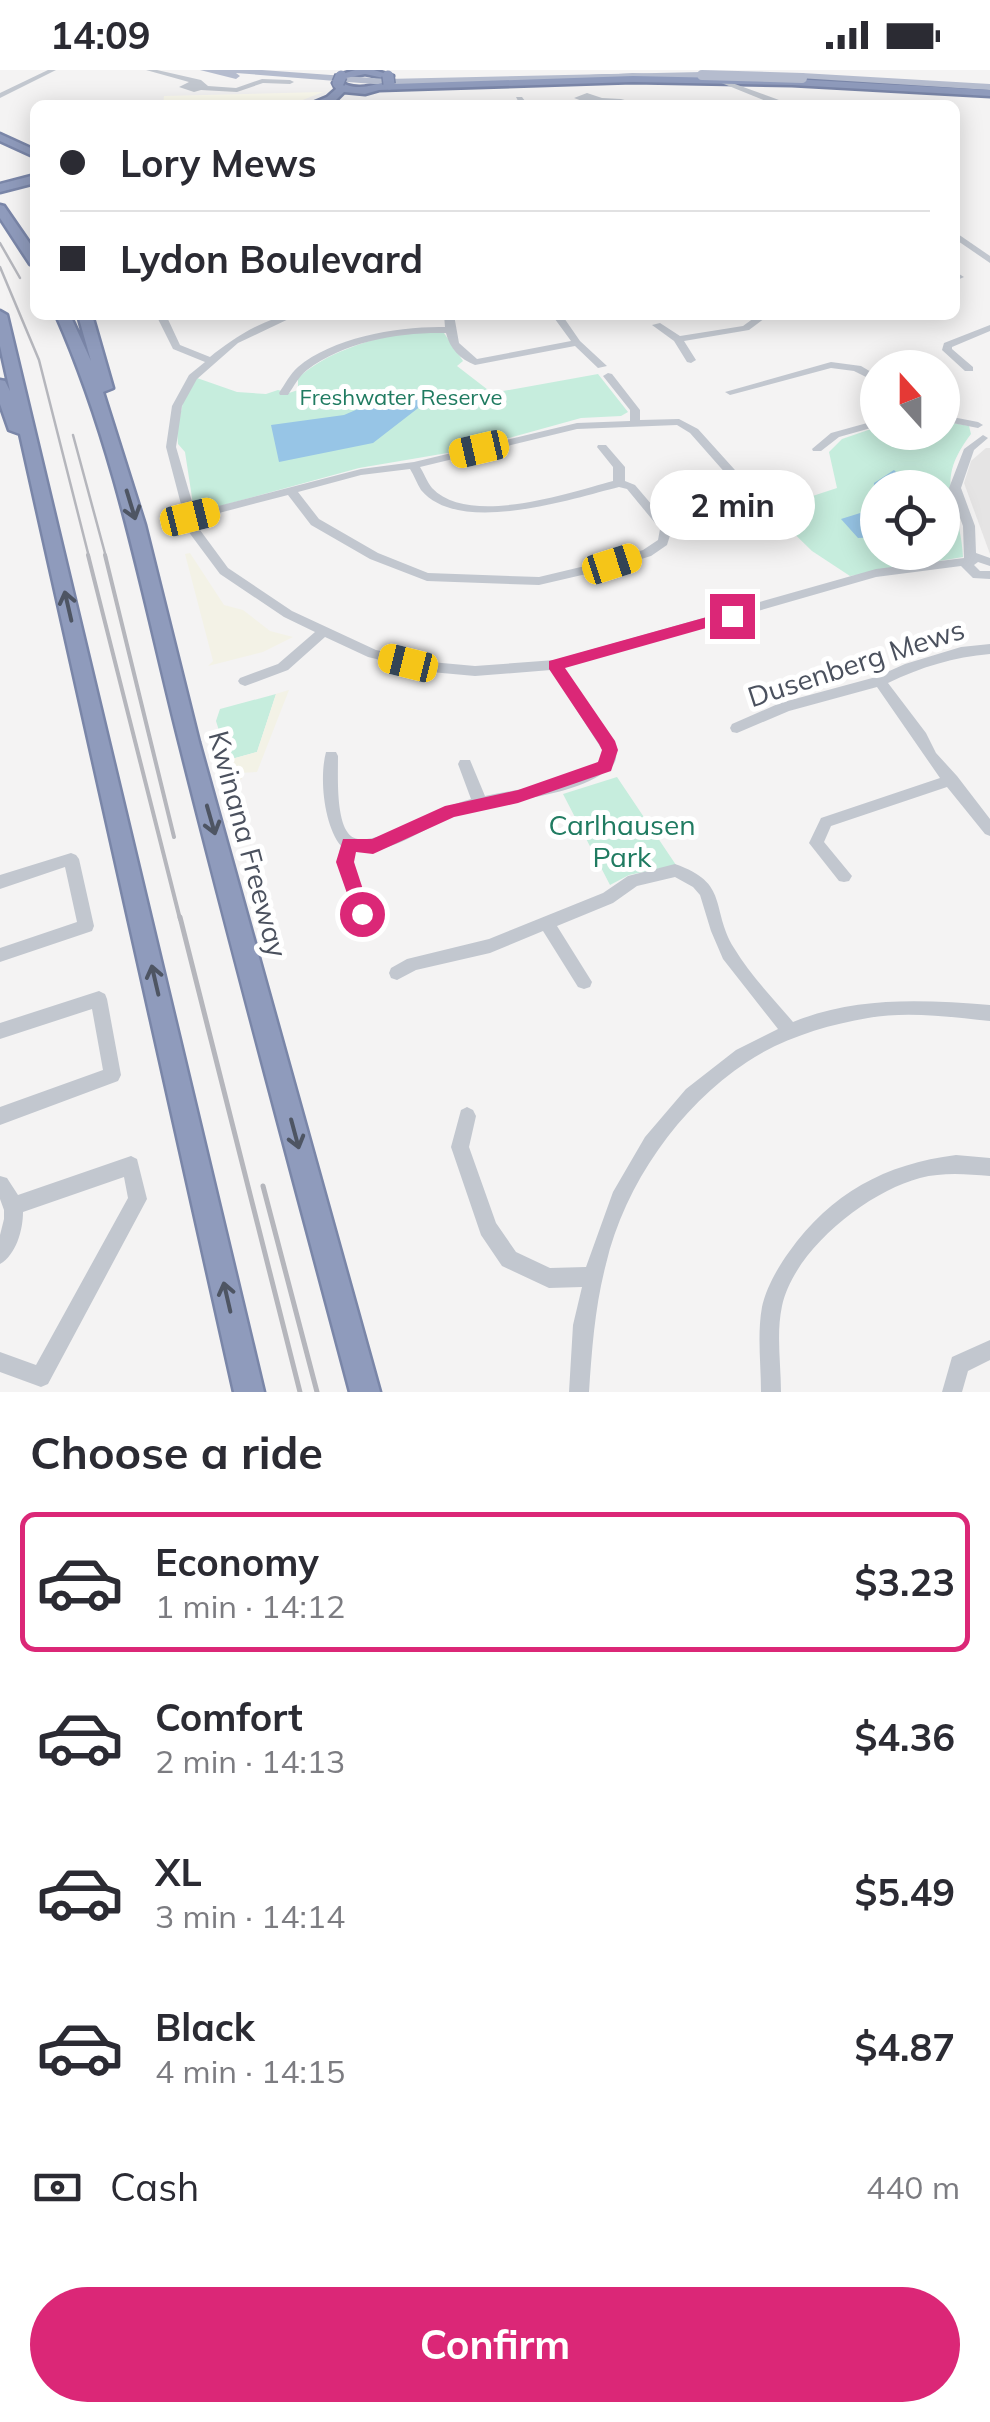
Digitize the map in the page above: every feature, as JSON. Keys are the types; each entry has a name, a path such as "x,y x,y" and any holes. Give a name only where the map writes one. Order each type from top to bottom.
{"highway":[{"path":"345,79 574,70"},
{"path":"345,79 589,80 722,75 742,82 768,77 990,89"},
{"path":"799,75 990,89"},
{"path":"328,100 345,79"},
{"path":"341,100 383,79"},
{"path":"0,137 30,153"},
{"path":"0,184 30,177"},
{"path":"0,209 30,254"},
{"path":"0,315 249,1392"},
{"name":"Kwinana Freeway","path":"65,320 88,371 118,463 365,1392"},
{"path":"86,320 120,448 118,463"},
{"path":"0,384 35,473"}],"main road":[{"path":"204,70 380,79 799,75"},
{"path":"226,70 359,81 702,73"},
{"path":"286,70 345,79"},
{"path":"248,74 290,82 345,79"}],"street":[{"path":"0,97 53,70"},
{"path":"149,70 238,93 262,81 290,82"},
{"path":"174,76 187,89 203,85 240,87 248,82 248,74"},
{"path":"722,75 774,100"},
{"path":"184,84 194,81"},
{"path":"742,82 774,100"},
{"path":"598,98 610,100"},
{"path":"960,238 987,256"},
{"path":"163,320 176,347 209,360"},
{"path":"272,320 209,360 183,392 172,428 171,447 194,530 224,571 267,602 373,654 431,667 504,670 555,665 876,573 944,563 980,567 955,488 969,449 985,432 960,424"},
{"path":"449,320 449,330 461,355 475,362 577,343"},
{"path":"561,320 635,410 635,423"},
{"path":"678,340 746,328 757,320"},
{"path":"657,325 678,340 692,360"},
{"path":"969,370 947,350 946,344 990,328"},
{"path":"284,393 301,369 372,338 395,332 449,330"},
{"path":"730,392 831,365 860,370"},
{"path":"190,517 361,472 414,465 577,426 679,422 694,431 756,500 756,516"},
{"path":"817,449 835,436 860,428"},
{"path":"602,447 618,467 619,483"},
{"path":"291,491 315,522 374,556 427,577 538,581 612,564 647,553 663,542 666,529 631,488 619,483 526,506 462,508 435,499 417,479 414,465"},
{"path":"245,681 283,667 324,632"},
{"name":"Dusenberg Mews","path":"737,728 785,707 880,681 932,660 990,649"},
{"path":"331,756 335,821 342,838 349,844 373,846 428,819 537,791 596,770 610,760 606,741 555,665"},
{"path":"880,681 921,737 931,758 990,830"},
{"path":"465,764 480,803"},
{"path":"844,876 816,842 826,822 952,780"},
{"path":"349,844 345,862 362,914"},
{"path":"0,882 71,859 86,926 0,955"},
{"path":"397,974 414,964 490,946 608,898 634,881 680,871 714,900 723,943 789,1030"},
{"path":"546,922 584,982"},
{"path":"0,1031 99,1000 112,1075 0,1116"},
{"path":"579,1392 579,1355 596,1256 627,1179 671,1116 707,1079 789,1030 868,1010 908,1006 990,1013"},
{"path":"468,1116 460,1147 488,1228 509,1259 548,1278 592,1277"},
{"path":"0,1362 41,1377 138,1198 131,1165 14,1206"},
{"path":"771,1392 773,1301 810,1236 852,1199 922,1167 990,1167"},
{"path":"0,1185 14,1206 14,1223 0,1254"},
{"path":"952,1392 959,1364 990,1350"}],"shaded area":[{"path":"323,92 303,100 164,100 164,96"},
{"path":"990,448 990,554 964,483 971,461"}],"green space":[{"name":"Freshwater Reserve","path":"404,332 444,333 463,361 457,366 492,393 598,374 628,412 621,416 581,418 465,450 359,468 209,509 193,504 185,452 178,444 177,431 183,402 197,378 237,392 289,393 298,390 298,378 321,361 362,343"},
{"path":"960,424 969,426 971,434 953,470 860,470 860,570 886,570 850,576 812,551 770,510 837,488 829,452 842,439 860,433 860,450 960,450"},
{"path":"276,694 257,752 228,760 216,721 220,709"},
{"name":"Carlhausen Park","path":"617,777 676,865 629,875 610,885 563,794"}],"sand":[{"path":"190,553 224,605 243,610 270,631 293,637 263,652 208,666 213,661 185,554"},
{"path":"289,690 257,772 241,773 242,779 235,781 228,760 257,752 276,694"}],"water":[{"path":"398,392 435,395 373,443 279,462 271,425 344,415"},
{"path":"860,513 860,538 858,538 841,519"}],"railway":[{"path":"0,243 20,278"},
{"path":"0,267 39,360 89,557"},
{"path":"73,435 106,557"},
{"path":"88,555 180,919"},
{"path":"105,555 174,837"},
{"path":"180,917 300,1392"},
{"path":"263,1186 317,1392"}],"route":[{"path":"362,914 345,862 349,844 373,846 386,842 451,810 537,791 596,770 610,760 606,741 555,665 732,616"}]}
